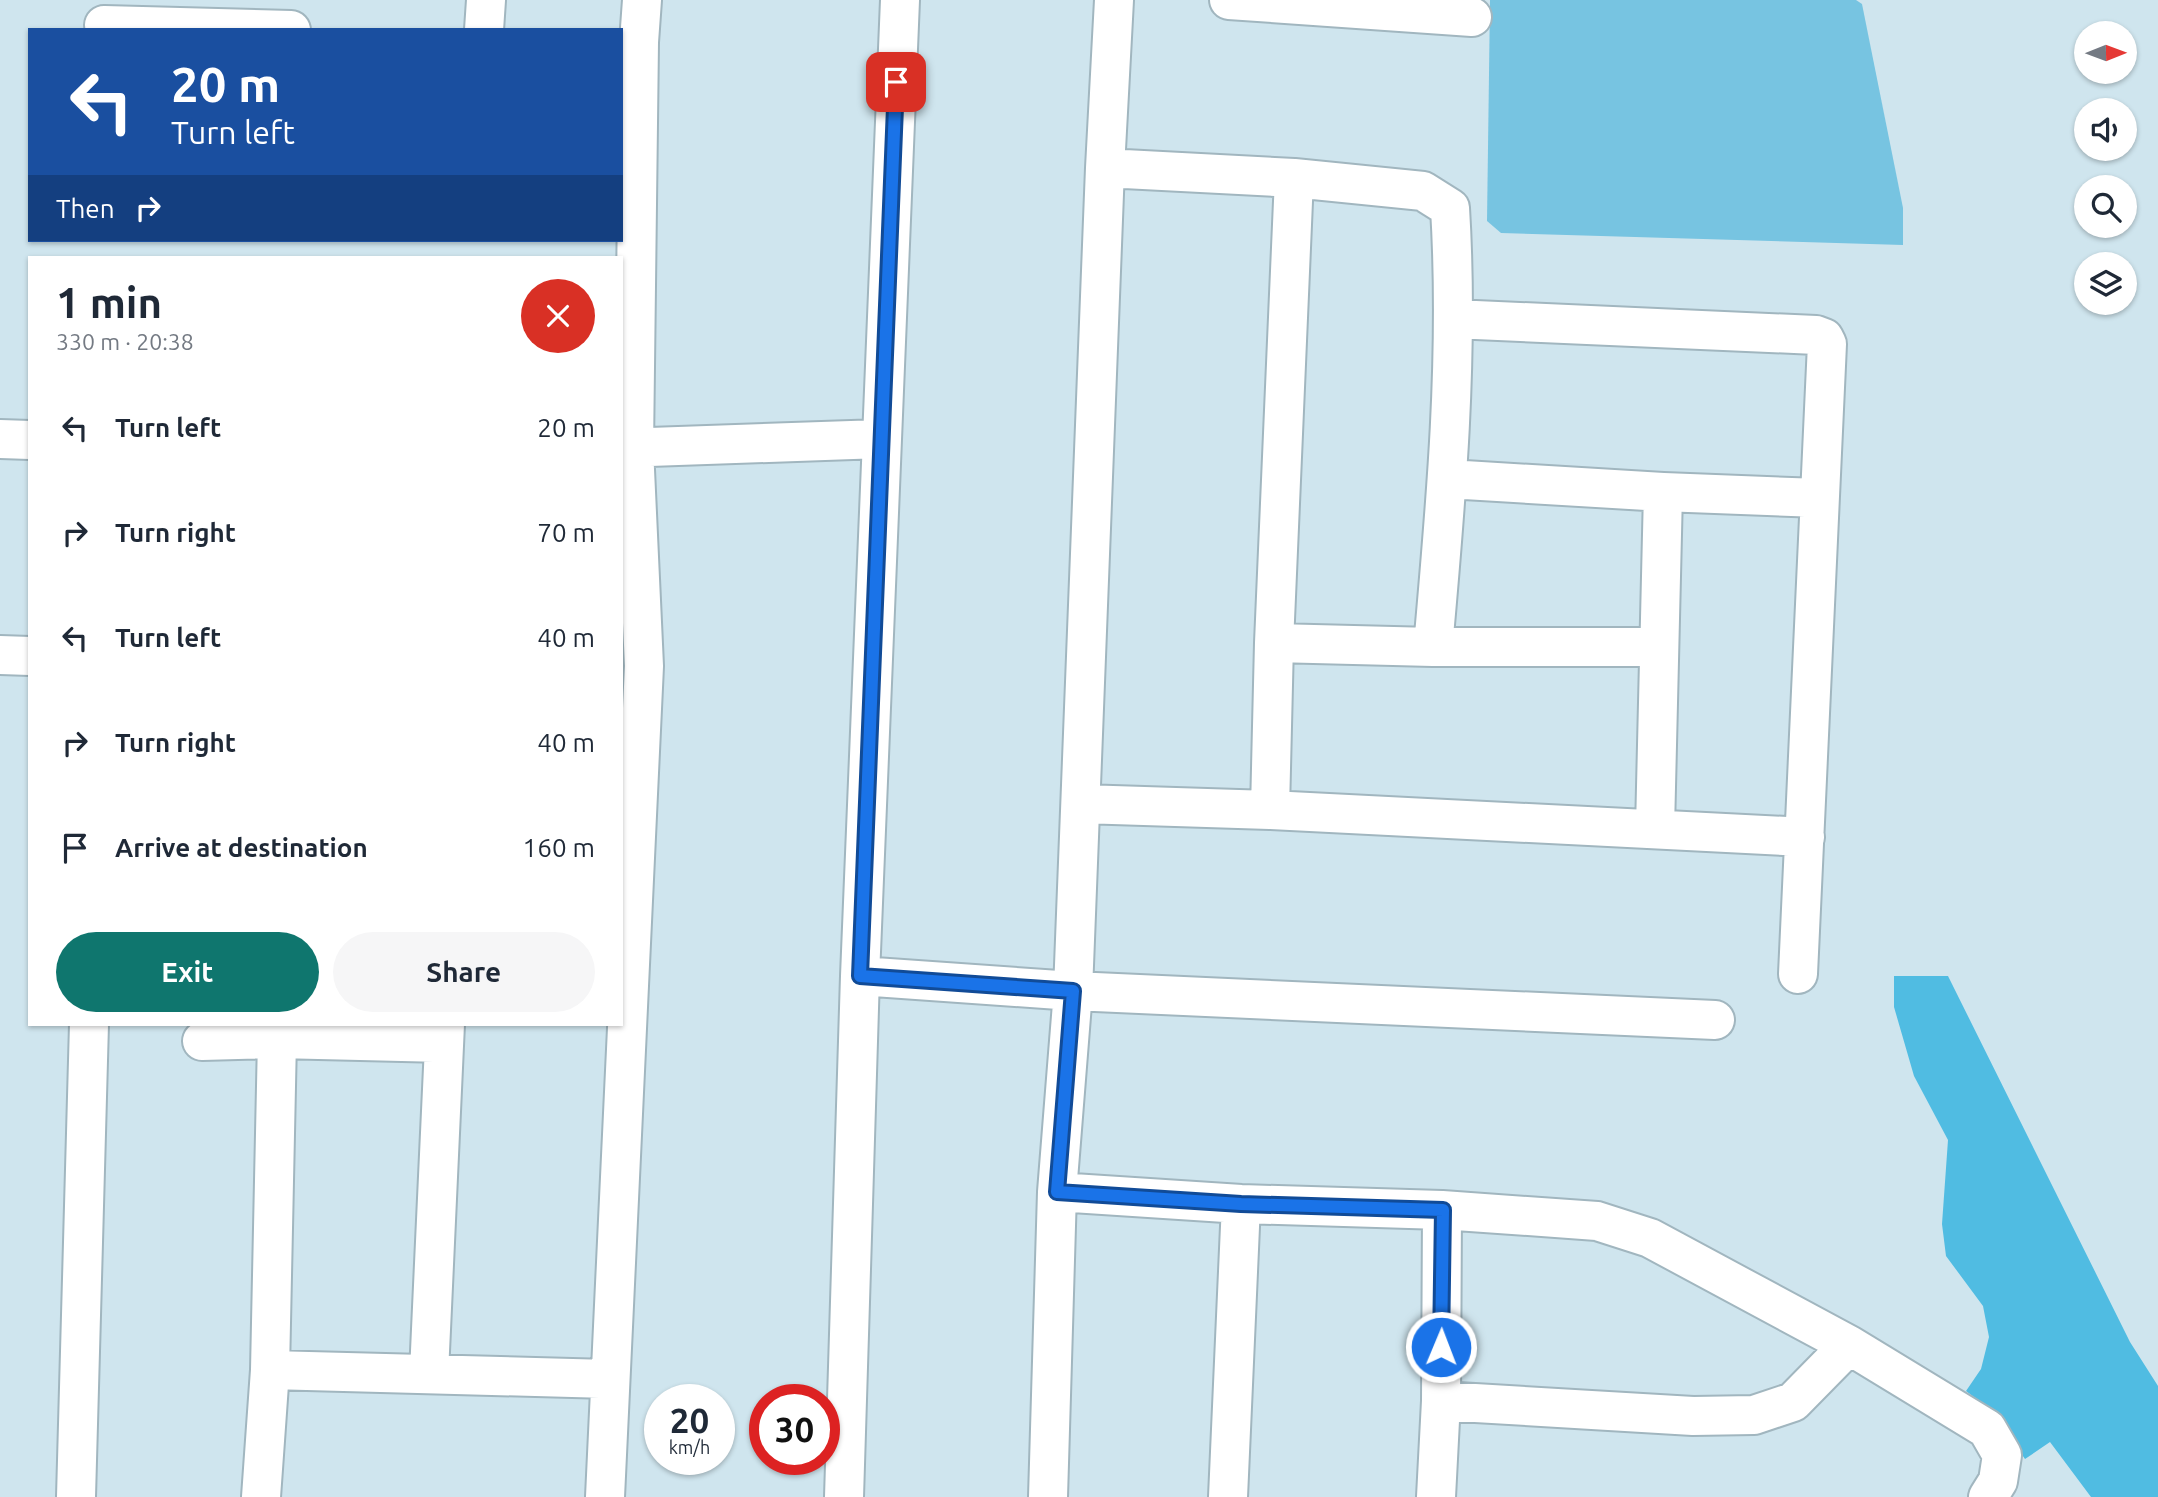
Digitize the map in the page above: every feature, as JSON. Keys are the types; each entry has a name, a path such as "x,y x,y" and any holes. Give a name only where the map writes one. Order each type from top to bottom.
{"street":[{"path":"484,28 486,0"},
{"path":"623,963 633,666 628,448 630,42 642,0"},
{"path":"844,1497 860,976 900,0"},
{"path":"1048,1497 1057,1192 1073,991 1114,0"},
{"path":"1229,0 1472,17"},
{"path":"104,18 260,28"},
{"path":"1105,168 1294,178 1423,191 1450,208 1453,319 1448,479 1433,648"},
{"path":"1270,810 1274,643 1294,178"},
{"path":"1453,319 1802,334 1824,338 1827,344 1798,974"},
{"path":"0,439 28,440"},
{"path":"628,448 881,439"},
{"path":"1448,479 1819,498"},
{"path":"1655,828 1663,492"},
{"path":"1274,643 1433,648 1659,647"},
{"path":"0,655 28,656"},
{"path":"1081,804 1270,810 1805,837"},
{"path":"860,976 1073,991 1715,1020"},
{"path":"76,1497 89,1026"},
{"path":"605,1497 621,1026"},
{"path":"202,1041 444,1033 429,1373"},
{"path":"261,1497 270,1370 277,1040"},
{"path":"1057,1192 1241,1204 1443,1210 1597,1221 1650,1238 1849,1345 1987,1429 2002,1455 1998,1480 1988,1497"},
{"path":"1228,1497 1241,1204"},
{"path":"1436,1497 1441,1401 1443,1210"},
{"path":"1441,1401 1693,1416 1754,1415 1793,1402 1849,1345"},
{"path":"270,1370 609,1379"}],"shaded area":[{"path":"1490,0 1856,0 1862,4 1903,208 1903,245 1501,233 1487,221"},
{"path":"1894,976 1948,976 2130,1342 2158,1386 2158,1497 2091,1497 2050,1442 2025,1459 1991,1410 1966,1391 1981,1369 1989,1337 1983,1306 1946,1256 1942,1224 1948,1140 1914,1076 1894,1007"}],"route":[{"path":"896,82 860,976 1073,991 1057,1192 1241,1204 1443,1210 1441,1347"}]}
